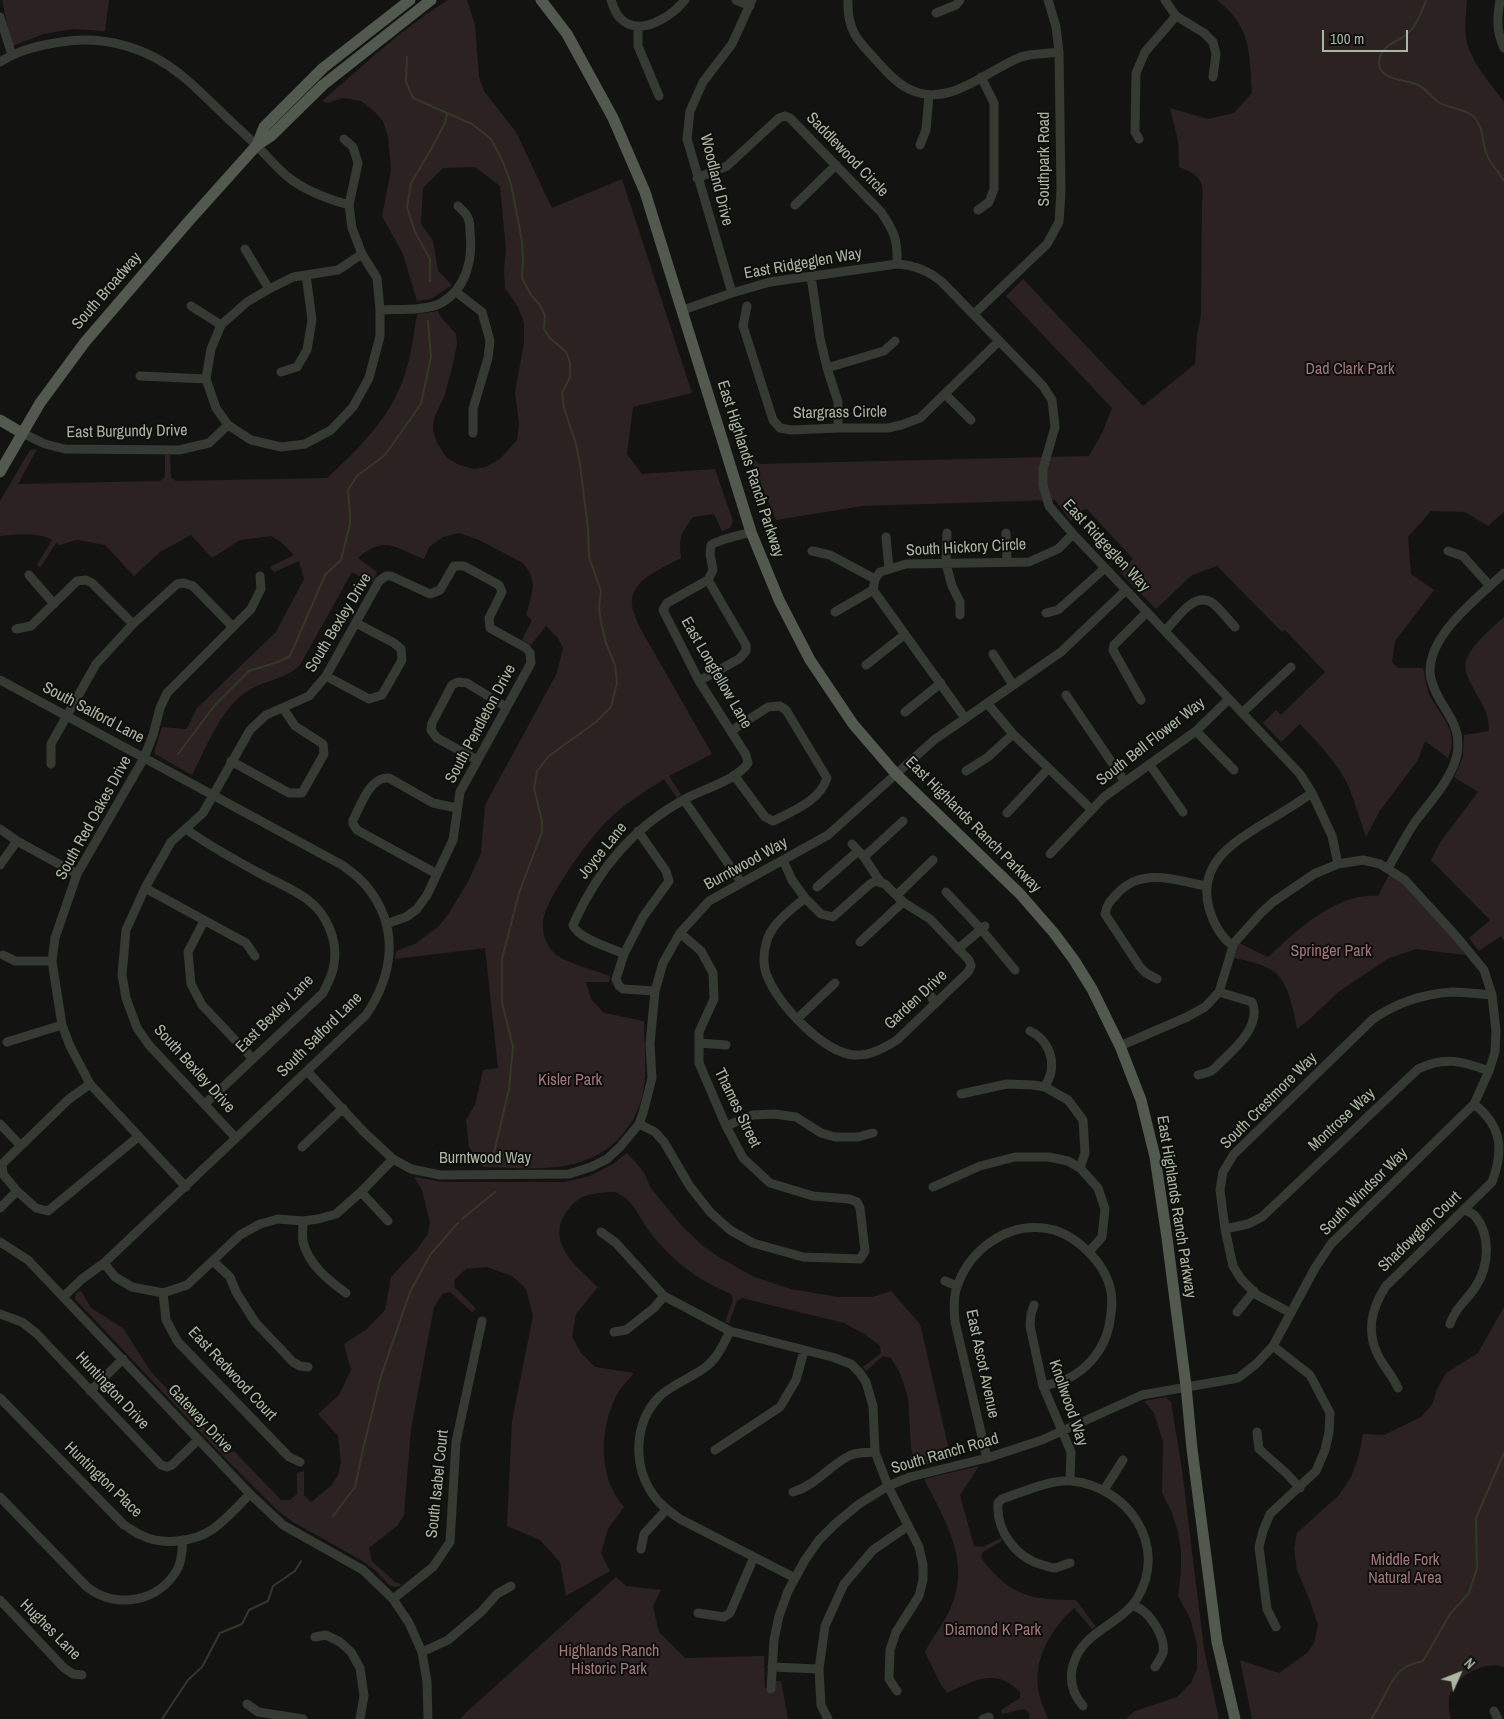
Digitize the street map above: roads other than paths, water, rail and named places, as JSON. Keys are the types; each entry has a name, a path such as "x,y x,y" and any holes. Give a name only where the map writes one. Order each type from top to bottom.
{"main road":[{"name":"South Broadway","path":"257,145 264,127 323,68 410,0"},
{"name":"South Broadway","path":"0,472 60,373 188,222 257,145 272,136 324,85 430,0"},
{"name":"East Highlands Ranch Parkway","path":"541,0 567,34 613,118 646,192 750,532 779,600 810,660 853,724 896,774 995,868 1037,912 1079,967 1107,1016 1120,1046 1141,1100 1155,1157 1186,1386 1192,1449 1217,1642 1235,1719"},
{"path":"0,420 22,433"}],"street":[{"path":"611,0 616,14 621,20 638,26 647,25 667,17 685,0"},
{"path":"736,0 751,3"},
{"path":"848,0 849,18 856,39 894,79 911,90 929,95 952,92 1022,56 1059,52"},
{"path":"936,13 956,5 960,0"},
{"name":"Southpark Road","path":"974,314 1047,244 1059,222 1062,191 1059,52 1056,27 1048,0"},
{"path":"1165,0 1176,16 1204,33 1213,42 1216,54 1213,77"},
{"path":"1500,0 1501,20 1498,36 1504,48"},
{"name":"Woodland Drive","path":"732,292 687,140 690,111 703,82 732,44 751,3"},
{"path":"1139,139 1134,132 1136,73 1146,52 1176,16"},
{"path":"0,17 12,55"},
{"path":"638,26 638,46 659,96"},
{"path":"0,62 12,55 37,46 75,39 104,40 131,47 158,59 181,75 257,145 288,177 326,198 349,205"},
{"path":"978,210 989,202 994,189 994,102 981,77"},
{"path":"920,145 926,130 929,95"},
{"name":"Saddlewood Circle","path":"697,178 727,166 779,118 785,116 796,123 881,212 891,226 897,245 897,264"},
{"path":"344,139 353,147 358,163 349,205 352,228 362,254 376,278 380,310 380,336 369,378 353,408 331,430 305,444 281,447 251,440 228,425 216,408 206,379 211,349 221,325 247,302 269,289 293,278 338,270 362,254"},
{"path":"795,205 836,165"},
{"path":"380,310 430,307 441,303 456,292 465,278 471,258 472,242 469,219 458,206"},
{"path":"245,249 269,289"},
{"name":"East Ridgeglen Way","path":"683,310 732,292 770,282 897,264 908,265 936,277 1043,386 1052,400 1055,427 1043,469 1043,485 1049,506 1073,534 1300,774 1312,793 1332,836 1338,864"},
{"path":"281,372 297,368 307,350 312,320 306,275"},
{"path":"811,276 820,338 838,402 838,428"},
{"path":"456,292 482,312 490,341 488,358 473,409 473,433"},
{"path":"192,306 221,325"},
{"name":"Stargrass Circle","path":"747,306 742,326 773,420 780,428 791,430 888,428 901,426 920,418 999,341"},
{"path":"827,368 884,351 895,341"},
{"path":"140,376 206,379"},
{"path":"945,394 971,420"},
{"name":"East Burgundy Drive","path":"22,433 45,444 65,449 179,450 209,443 228,425"},
{"path":"699,681 740,659 746,651 746,645 708,580 713,570 710,554 711,545 720,540 750,532"},
{"path":"947,533 946,564 952,586 960,602 960,615"},
{"path":"1006,534 1007,562"},
{"name":"South Hickory Circle","path":"875,579 880,572 906,564 1029,562 1058,550 1073,534"},
{"path":"886,537 889,569"},
{"path":"812,551 830,555 875,579 873,590 965,718"},
{"path":"1448,551 1463,556 1490,586"},
{"name":"South Bexley Drive","path":"236,1137 149,1045 137,1028 126,998 122,968 126,930 145,888 171,842 203,812 254,724 266,715 308,696 326,676 379,581 386,576 391,576 430,594 440,590 454,566 464,566 482,576"},
{"path":"1046,613 1058,610 1105,568"},
{"path":"1388,868 1414,824 1446,780 1456,757 1459,738 1455,724 1433,688 1430,671 1432,656 1452,622 1504,573"},
{"path":"29,575 54,604"},
{"name":"South Red Oakes Drive","path":"186,1187 90,1084 70,1046 62,1025 52,962 55,938 77,874 144,758 153,736 160,708 167,694 251,610 261,589 260,576"},
{"name":"South Pendleton Drive","path":"386,924 406,917 417,909 427,895 453,840 460,792 531,663 530,653 526,648 490,628 489,618 502,592 499,585 482,576"},
{"path":"16,629 31,626 77,581 86,580 92,583 133,624"},
{"name":"East Longfellow Lane","path":"708,580 667,602 663,610 699,681 746,755 748,763"},
{"path":"51,764 51,744 96,664 133,624 176,584 184,582 193,586 233,627"},
{"path":"835,612 873,590"},
{"name":"Burntwood Way","path":"307,1071 364,1132 393,1159 411,1169 440,1176 569,1174 591,1167 607,1159 620,1148 638,1124 643,1113 652,1078 650,1044 655,991 663,963 680,933 708,901 828,835 934,740 1061,652 1126,590"},
{"path":"1165,631 1193,602 1203,600 1212,602 1235,628"},
{"path":"1141,700 1113,650 1114,645 1147,612"},
{"path":"326,676 369,699 382,695 402,660 401,649 394,643 356,623"},
{"path":"866,665 904,635"},
{"path":"993,654 1013,686"},
{"path":"1243,712 1291,667"},
{"name":"South Salford Lane","path":"0,680 342,865 358,877 377,901 386,924 389,945 388,966 384,982 366,1014 186,1187 104,1263 82,1279 63,1297"},
{"path":"477,760 437,738 431,730 432,723 452,685 458,682 466,683 506,707"},
{"path":"904,712 941,683"},
{"path":"1066,695 1125,782"},
{"name":"South Bell Flower Way","path":"1050,854 1104,797 1196,731 1229,699"},
{"path":"987,703 1013,734 1092,810"},
{"path":"731,731 768,707 780,706 786,710 827,778 824,788 804,806 773,820 765,817 734,775"},
{"path":"231,761 289,793 302,793 324,754 324,744 295,726 283,708"},
{"path":"1196,731 1234,770"},
{"path":"966,771 988,757 1013,734"},
{"name":"Joyce Lane","path":"624,954 581,935 575,931 573,925 584,899 601,872 638,831 684,800 744,769 748,763"},
{"path":"1150,765 1183,812"},
{"path":"1007,813 1048,769"},
{"path":"438,874 357,830 353,820 373,783 382,777 389,778 433,802 457,808"},
{"path":"1233,946 1223,936 1213,920 1207,902 1206,886 1215,862 1247,834 1312,793"},
{"path":"684,800 741,882"},
{"path":"818,887 858,851 903,821"},
{"path":"0,828 17,841 77,874"},
{"name":"East Bexley Lane","path":"186,828 207,845 308,900 325,918 332,935 335,951 334,965 323,993 205,1104"},
{"path":"638,831 666,871 669,881 643,917 624,954 616,979 619,986 623,989 655,991"},
{"path":"0,865 17,841"},
{"path":"858,851 881,883"},
{"path":"784,860 792,880 805,898 821,914 833,917 870,884 876,882 885,884 900,899 930,919 958,949 983,927"},
{"path":"860,942 933,860"},
{"path":"1120,1046 1188,1017 1206,1007 1219,992 1233,946 1273,902 1314,874 1338,864 1363,860 1380,864 1405,880 1484,970 1492,995 1496,1038 1495,1052 1489,1071 1474,1104"},
{"path":"1157,980 1140,967 1105,914 1107,905 1123,887 1144,878 1158,877 1206,886"},
{"path":"145,888 246,943 255,956"},
{"path":"946,892 983,927 1014,970"},
{"name":"Garden Drive","path":"805,898 774,925 764,937 766,943 764,958 767,977 779,998 797,1019 820,1041 836,1050 855,1055 872,1053 885,1048 897,1040 968,972 971,966 969,960 958,949"},
{"path":"204,920 188,952 191,984 202,1005 253,1059"},
{"name":"Thames Street","path":"638,1124 655,1132 664,1142 689,1184 710,1212 730,1230 754,1242 803,1257 860,1259 865,1252 860,1208 857,1202 849,1199 813,1196 770,1183 744,1158 726,1126 699,1063 699,1032 714,999 713,973 701,951 680,933"},
{"path":"4,955 16,961 52,962"},
{"path":"797,1019 835,983"},
{"path":"929,992 935,1004"},
{"path":"1198,1075 1211,1072 1234,1050 1249,1030 1253,1019 1255,1008 1252,1002 1219,992"},
{"name":"South Crestmore Way","path":"1291,1312 1254,1291 1241,1279 1233,1266 1225,1229 1220,1190 1223,1172 1234,1154 1374,1019 1396,1006 1420,997 1452,992 1492,995"},
{"path":"7,1042 62,1025"},
{"path":"1030,1031 1040,1036 1047,1046 1051,1071 1045,1087"},
{"path":"699,1043 726,1045"},
{"name":"Montrose Way","path":"1225,1229 1248,1224 1262,1217 1418,1069 1446,1060 1465,1063 1489,1071"},
{"path":"90,1084 69,1099 2,1164 3,1174 17,1191 36,1208 48,1211 138,1137"},
{"path":"962,1094 1007,1084 1033,1085 1045,1087 1068,1100 1082,1120 1085,1154 1080,1168"},
{"name":"Shadowglen Court","path":"1398,1388 1379,1358 1373,1344 1371,1328 1376,1300 1386,1286 1492,1182 1500,1155 1499,1140 1494,1125 1484,1112 1474,1104"},
{"name":"South Windsor Way","path":"1273,1346 1315,1268 1331,1244 1474,1104"},
{"path":"302,1147 343,1108"},
{"path":"726,1126 753,1115 774,1114 786,1111 821,1133 835,1137 858,1137 873,1133"},
{"path":"0,1124 20,1145"},
{"path":"934,1187 980,1166 1015,1157 1050,1157 1068,1161 1080,1168 1098,1188 1105,1209 1102,1237 1090,1252"},
{"path":"104,1263 114,1277 132,1287 163,1293 187,1285 240,1235 260,1224 278,1219 302,1222 336,1214 361,1192 393,1159"},
{"path":"0,1208 17,1191"},
{"path":"361,1192 388,1221"},
{"path":"1450,1324 1454,1312 1476,1288 1486,1261 1487,1247 1483,1232 1475,1215 1465,1210"},
{"path":"302,1222 303,1241 311,1261 327,1279 346,1293"},
{"name":"East Ascot Avenue","path":"987,1458 955,1322 954,1304 957,1286 971,1260 984,1245 1004,1234 1028,1228 1045,1228 1073,1240 1090,1252 1102,1267 1111,1291 1112,1311 1108,1331 1096,1356 1083,1369 1065,1380 1043,1386"},
{"path":"601,1232 616,1243 664,1296 730,1331 850,1364 866,1382 874,1406 875,1452 888,1486 919,1547 923,1565 924,1580 918,1596 896,1632 890,1650 889,1679 897,1691"},
{"name":"Gateway Drive","path":"0,1242 28,1260 250,1494 283,1524 363,1570 393,1599 409,1622 422,1652 428,1719"},
{"path":"213,1261 230,1277 240,1299 255,1322 293,1362 300,1366 308,1366"},
{"path":"945,1282 957,1286"},
{"path":"1237,1312 1254,1291"},
{"name":"East Redwood Court","path":"163,1293 166,1320 178,1342 290,1457 300,1462"},
{"path":"614,1332 626,1330 654,1308 664,1296"},
{"name":"Knollwood Way","path":"1034,1306 1030,1326 1043,1386 1064,1431 1071,1452 1070,1481"},
{"name":"Huntington Drive","path":"0,1314 22,1322 37,1334 161,1465 167,1467 172,1465 198,1440"},
{"name":"South Isabel Court","path":"393,1599 434,1567 450,1542 456,1442 482,1321"},
{"path":"730,1331 722,1348 707,1366 660,1396 651,1406 640,1433 638,1447 641,1470 655,1498 666,1510 795,1578"},
{"path":"1273,1346 1310,1375 1330,1413 1329,1432 1325,1450 1316,1471 1270,1514 1263,1531 1259,1547 1267,1610 1276,1627"},
{"name":"South Ranch Road","path":"771,1689 774,1640 779,1616 795,1578 812,1550 835,1524 859,1504 888,1486 910,1477 987,1458 1042,1440 1142,1395 1238,1378 1256,1364 1273,1346"},
{"path":"715,1450 780,1407 796,1380 804,1351"},
{"path":"90,1391 123,1359"},
{"name":"Huntington Place","path":"0,1398 124,1525 142,1536 158,1540 183,1540 196,1537 212,1529 250,1494"},
{"path":"1257,1432 1259,1449 1300,1488"},
{"path":"793,1492 804,1489 853,1454 875,1452"},
{"path":"1104,1490 1123,1460"},
{"path":"1070,1563 1053,1568 1033,1563 1020,1554 1006,1537 997,1511 998,1503 1002,1499 1053,1483 1070,1481 1090,1484 1104,1490 1119,1500 1134,1514 1142,1530 1147,1548 1148,1564 1145,1582 1133,1606 1088,1641 1076,1656 1071,1674 1072,1688 1076,1698 1083,1706"},
{"path":"0,1497 87,1587 97,1595 116,1601 133,1601 165,1584 178,1568 183,1540"},
{"path":"641,1548 644,1534 666,1510"},
{"path":"828,1719 821,1705 819,1669 825,1626 844,1584 874,1550 908,1526"},
{"path":"698,1614 724,1617 730,1613 754,1557"},
{"path":"422,1652 448,1640 481,1612 497,1594 510,1586"},
{"name":"Hughes Lane","path":"0,1600 64,1668 73,1674 82,1675"},
{"path":"1133,1606 1138,1607 1152,1619 1160,1636 1163,1652 1156,1667"},
{"path":"315,1637 326,1635 340,1642 351,1652 360,1668 364,1696 360,1719"},
{"path":"772,1667 819,1669"},
{"path":"247,1704 258,1712 303,1719"}],"waterway":[{"path":"1426,0 1419,18 1411,30 1382,52 1379,65 1381,71 1392,78 1418,85 1438,102 1466,112 1475,118 1480,128 1489,159 1504,181"},
{"path":"407,57 406,82 413,98 472,124 491,139 503,162 511,184 522,241 522,278 545,316 544,329 549,337 566,352 570,362 570,377 562,393 564,408 576,444 588,529 589,557 601,591 599,608 601,622 606,643 615,665 617,683 611,707 596,722 549,756 537,771 534,788 542,821 542,832 519,893 502,959 502,1002 513,1047 509,1089 494,1153"},
{"path":"430,281 430,259 415,232 407,207 411,183 445,123 447,114"},
{"path":"178,754 215,705 249,671 278,662 290,656 325,575 341,560 350,524 348,490 357,476 385,455 421,404 431,357 428,321"},
{"path":"462,1219 495,1192"},
{"path":"333,1516 355,1487 381,1376 410,1292 430,1255 458,1223"},
{"path":"1371,1719 1394,1678 1406,1667 1423,1661 1450,1614 1469,1593 1477,1568 1476,1518 1504,1453"},
{"path":"162,1719 188,1680 202,1667 220,1633 242,1624 249,1610 268,1601 273,1586 295,1571 301,1561"}],"park label":[{"name":"Dad Clark Park","path":"1350,370"},
{"name":"Springer Park","path":"1331,952"},
{"name":"Kisler Park","path":"570,1081"},
{"name":"Middle Fork Natural Area","path":"1405,1570"},
{"name":"Diamond K Park","path":"993,1631"},
{"name":"Highlands Ranch Historic Park","path":"609,1661"}]}
